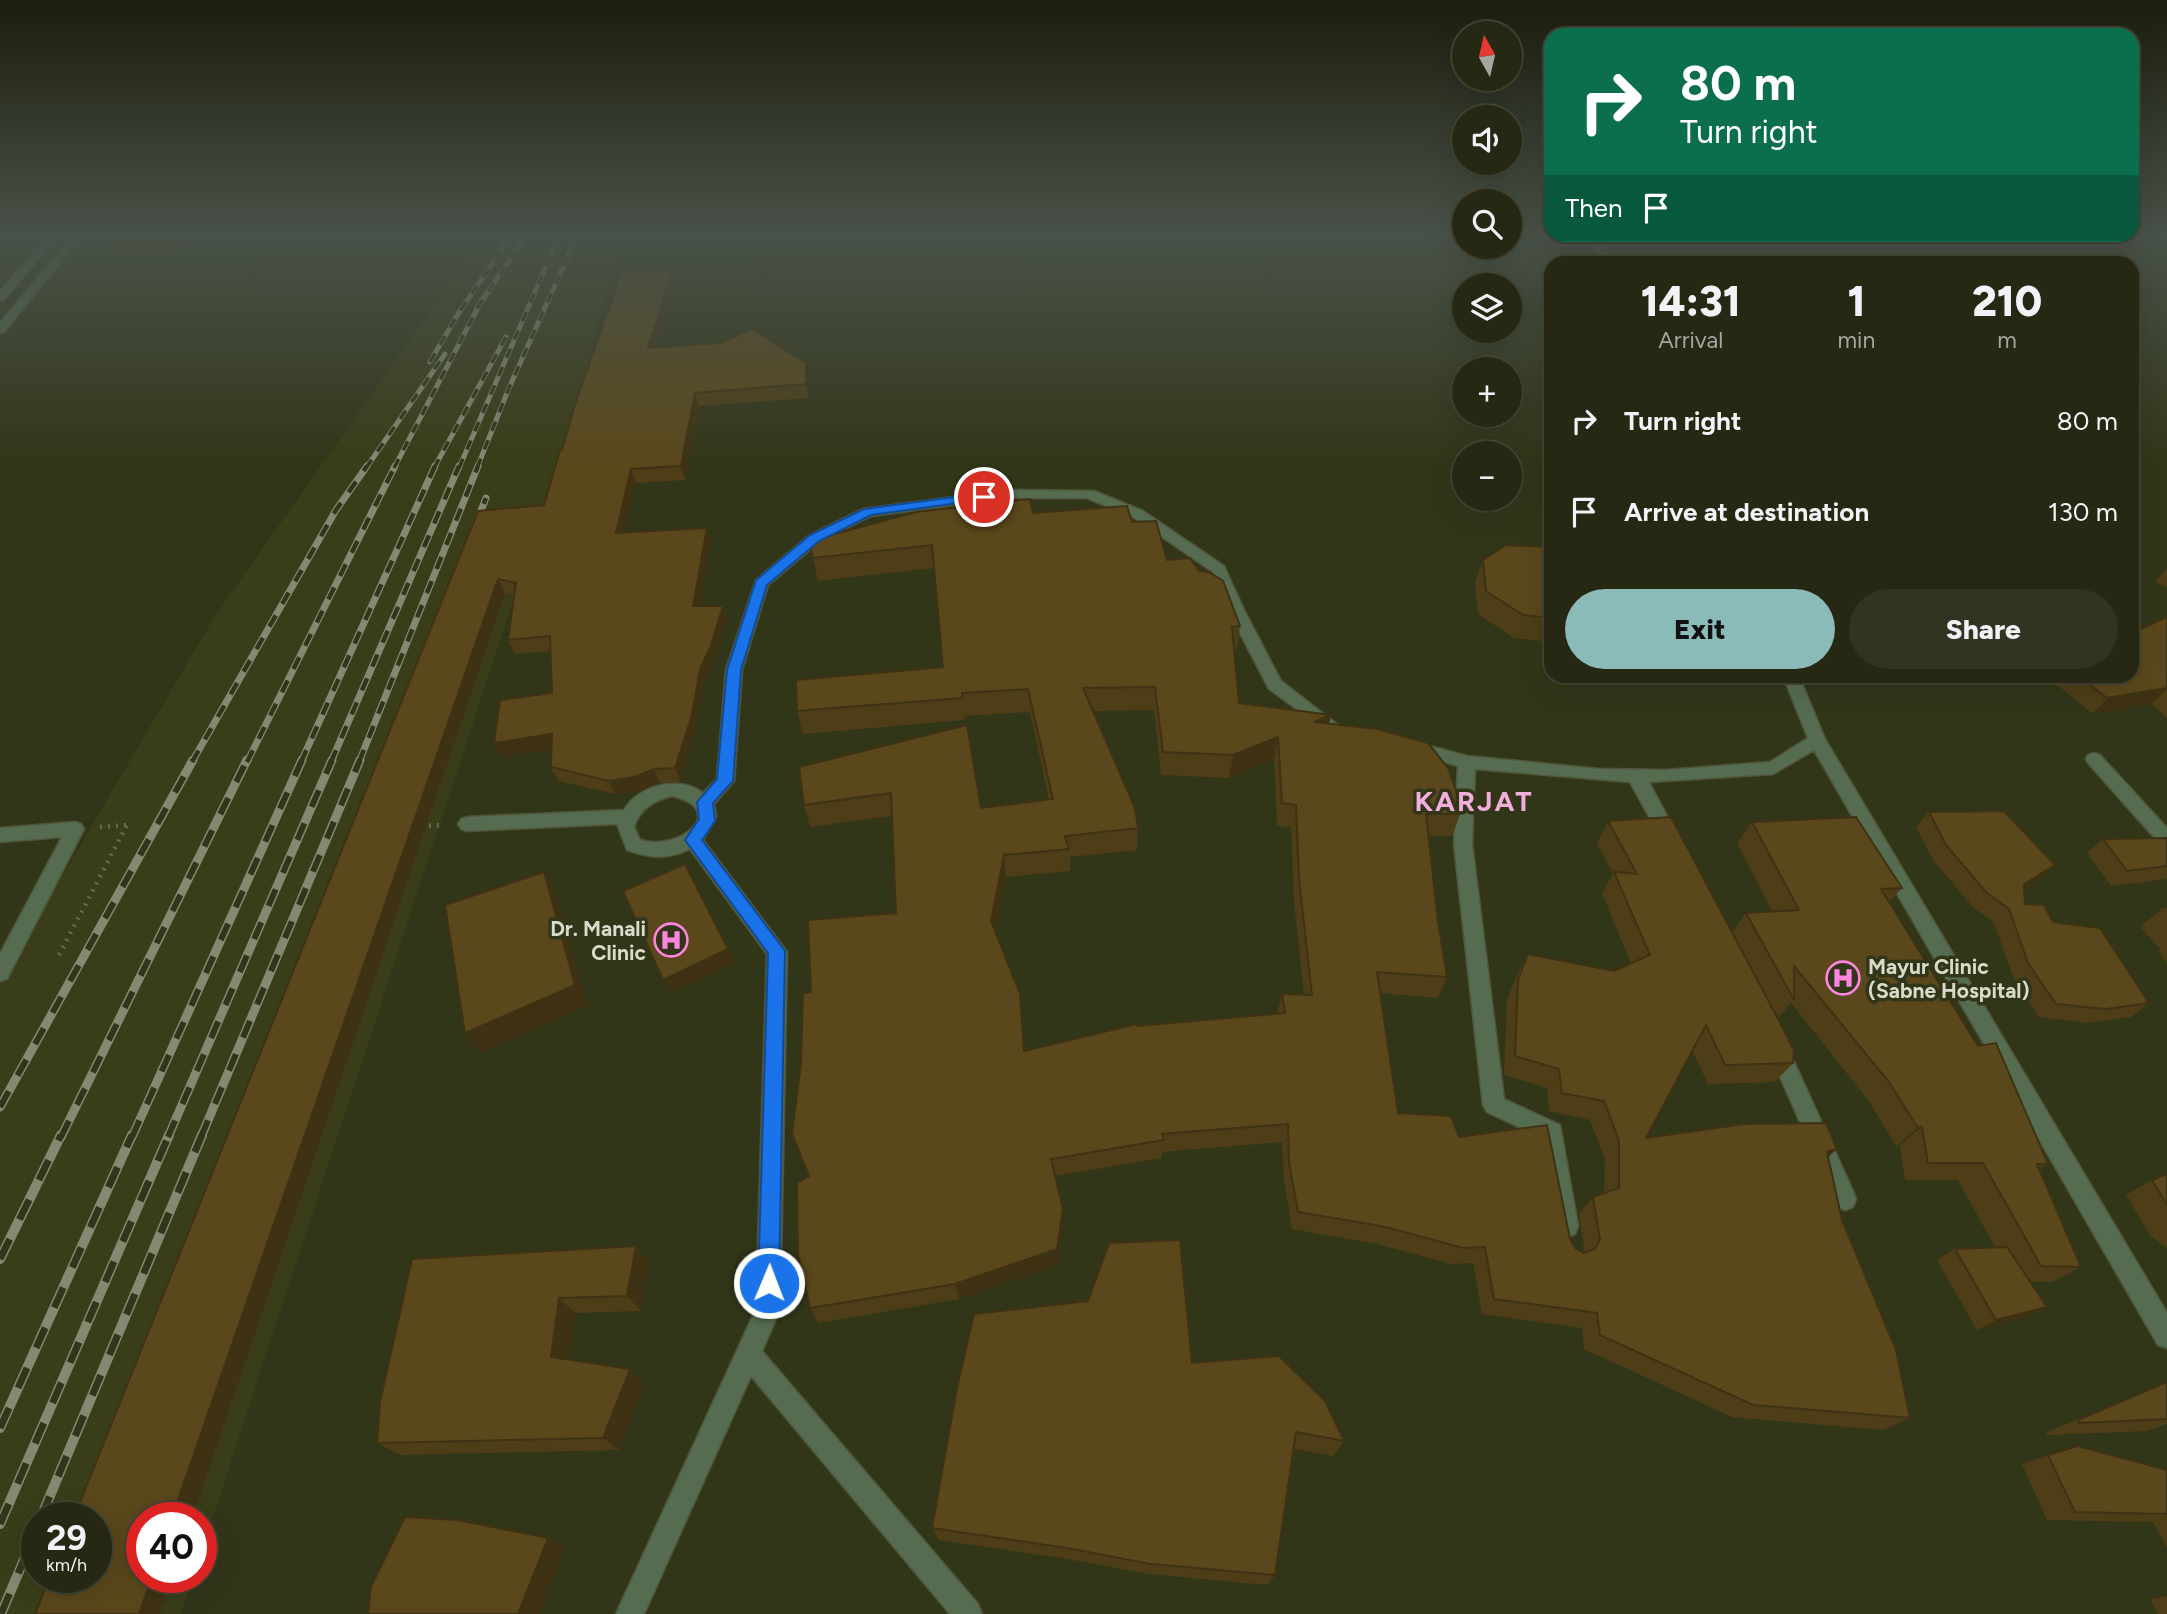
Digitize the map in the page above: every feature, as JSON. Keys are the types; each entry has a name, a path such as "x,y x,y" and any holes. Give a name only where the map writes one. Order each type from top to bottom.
{"street":[{"path":"0,330 15,311"},
{"path":"705,802 725,781 734,670 761,583 815,538 869,512 1007,494 1089,494 1138,514 1219,569 1236,610 1275,685 1328,725 1340,728"},
{"path":"1794,683 1817,740 2167,1336"},
{"path":"1404,745 1467,762 1599,775 1666,776 1773,768 1817,740"},
{"path":"2094,760 2167,840"},
{"path":"1467,762 1463,844 1494,1105 1552,1132 1569,1241"},
{"path":"1633,775 1639,780 1678,854"},
{"path":"665,790 685,790 697,794 705,802 708,811 707,821 693,840 668,851 643,850 633,845 627,837 627,817 645,798 665,790"},
{"path":"467,824 627,817"},
{"path":"0,835 75,829 0,972"},
{"path":"630,1614 768,1310 776,951 693,840"},
{"path":"1767,1027 1845,1199"},
{"path":"748,1354 968,1614"}],"path":[{"path":"59,955 127,825"}],"shaded area":[{"path":"430,311 601,311 587,375 217,1504 217,1502 126,1502 126,1593 188,1593 181,1614 0,1614 0,982 215,616"}],"building":[{"path":"608,311 660,311 648,348 720,343 752,329 806,363 806,384 695,393 681,466 631,469 616,533 707,528 693,606 723,606 710,648 700,669 692,715 675,768 654,769 635,777 609,781 551,767 552,734 494,743 500,700 552,693 550,636 508,640 516,583 498,579 177,1502 126,1502 126,1593 146,1593 139,1614 35,1614 44,1593 112,1593 112,1502 80,1502 478,511 544,505 575,404"},
{"path":"1030,499 1033,513 1127,506 1132,522 1156,521 1167,560 1190,558 1199,571 1209,572 1223,581 1240,626 1232,627 1239,703 1331,715 1314,722 1377,729 1428,743 1448,768 1461,805 1460,814 1426,814 1447,977 1377,972 1398,1113 1451,1116 1459,1137 1547,1125 1570,1239 1575,1248 1584,1253 1595,1249 1600,1240 1593,1197 1619,1188 1619,1141 1604,1101 1562,1093 1559,1069 1515,1056 1518,980 1528,954 1614,971 1650,955 1614,872 1637,874 1608,821 1671,817 1794,1051 1793,1063 1725,1065 1706,1025 1646,1138 1744,1124 1826,1123 1837,1149 1827,1152 1842,1220 1896,1350 1910,1418 1753,1405 1600,1335 1597,1313 1494,1299 1485,1247 1463,1248 1386,1227 1298,1212 1289,1163 1288,1124 1162,1134 1164,1140 1051,1159 1063,1209 1057,1249 955,1284 810,1308 798,1254 797,1183 809,1176 792,1134 801,1063 803,993 811,992 808,920 896,913 891,793 804,805 799,767 967,725 981,808 1053,799 1028,689 962,693 962,698 797,711 796,680 943,667 932,545 813,558 809,541 916,512","holes":["1155,687 1163,752 1233,755 1278,737 1282,803 1296,805 1299,879 1312,995 1282,994 1285,1013 1137,1024 1024,1051 1020,994 991,921 1004,855 1069,849 1065,836 1138,828 1135,808 1083,688"]},
{"path":"1506,545 1544,547 1544,617 1523,615 1486,591 1483,560"},
{"path":"2167,617 2167,688 2107,698 2088,683 2139,683 2139,630"},
{"path":"2004,811 2055,865 2024,884 2025,904 2044,905 2053,922 2100,928 2149,1003 2106,1009 2056,1004 2028,963 2009,909 1987,893 1946,845 1929,812"},
{"path":"1856,817 1902,888 1881,889 1978,1046 1996,1043 2048,1164 2037,1164 2081,1267 2041,1266 1983,1163 1928,1163 1922,1127 1918,1128 1889,1082 1794,966 1794,1000 1746,913 1799,910 1752,822"},
{"path":"2167,838 2167,866 2127,871 2103,839"},
{"path":"685,864 728,949 663,980 623,891"},
{"path":"544,872 575,985 465,1033 445,905"},
{"path":"2167,1174 2167,1205 2152,1180"},
{"path":"1180,1240 1192,1363 1279,1356 1325,1401 1344,1441 1296,1432 1275,1575 1151,1564 1067,1548 932,1528 957,1388 974,1314 1088,1301 1109,1243"},
{"path":"636,1246 627,1296 559,1298 551,1357 630,1369 603,1438 377,1443 380,1402 412,1259"},
{"path":"2007,1247 2047,1307 1996,1320 1955,1249"},
{"path":"2167,1382 2167,1419 2079,1423 2078,1420"},
{"path":"2078,1446 2167,1470 2167,1514 2075,1512 2048,1455"},
{"path":"405,1517 457,1520 548,1538 518,1614 368,1614 371,1587"}],"railway":[{"path":"430,362 460,311"},
{"path":"394,468 476,311"},
{"path":"459,468 527,311"},
{"path":"477,468 543,311"},
{"path":"435,467 506,337"},
{"path":"366,468 445,354"},
{"path":"192,762 336,510 367,466"},
{"path":"331,762 459,466"},
{"path":"359,762 478,466"},
{"path":"301,762 435,467"},
{"path":"247,762 394,468"},
{"path":"474,528 486,498"},
{"path":"0,1107 193,760"},
{"path":"61,1137 247,760"},
{"path":"132,1137 302,760"},
{"path":"168,1137 332,760"},
{"path":"201,1137 360,760"},
{"path":"0,1259 61,1135"},
{"path":"0,1428 132,1135"},
{"path":"0,1524 169,1135"},
{"path":"47,1502 202,1135"},
{"path":"1,1614 21,1567"}],"place":[{"name":"Dr. Manali Clinic","path":"671,940"},
{"name":"Mayur Clinic (Sabne Hospital)","path":"1843,978"}],"district":[{"name":"KARJAT","path":"1474,801"}],"route":[{"path":"769,1283 776,951 693,840 707,821 705,802 725,781 734,670 761,583 815,538 869,512 984,497"}]}
